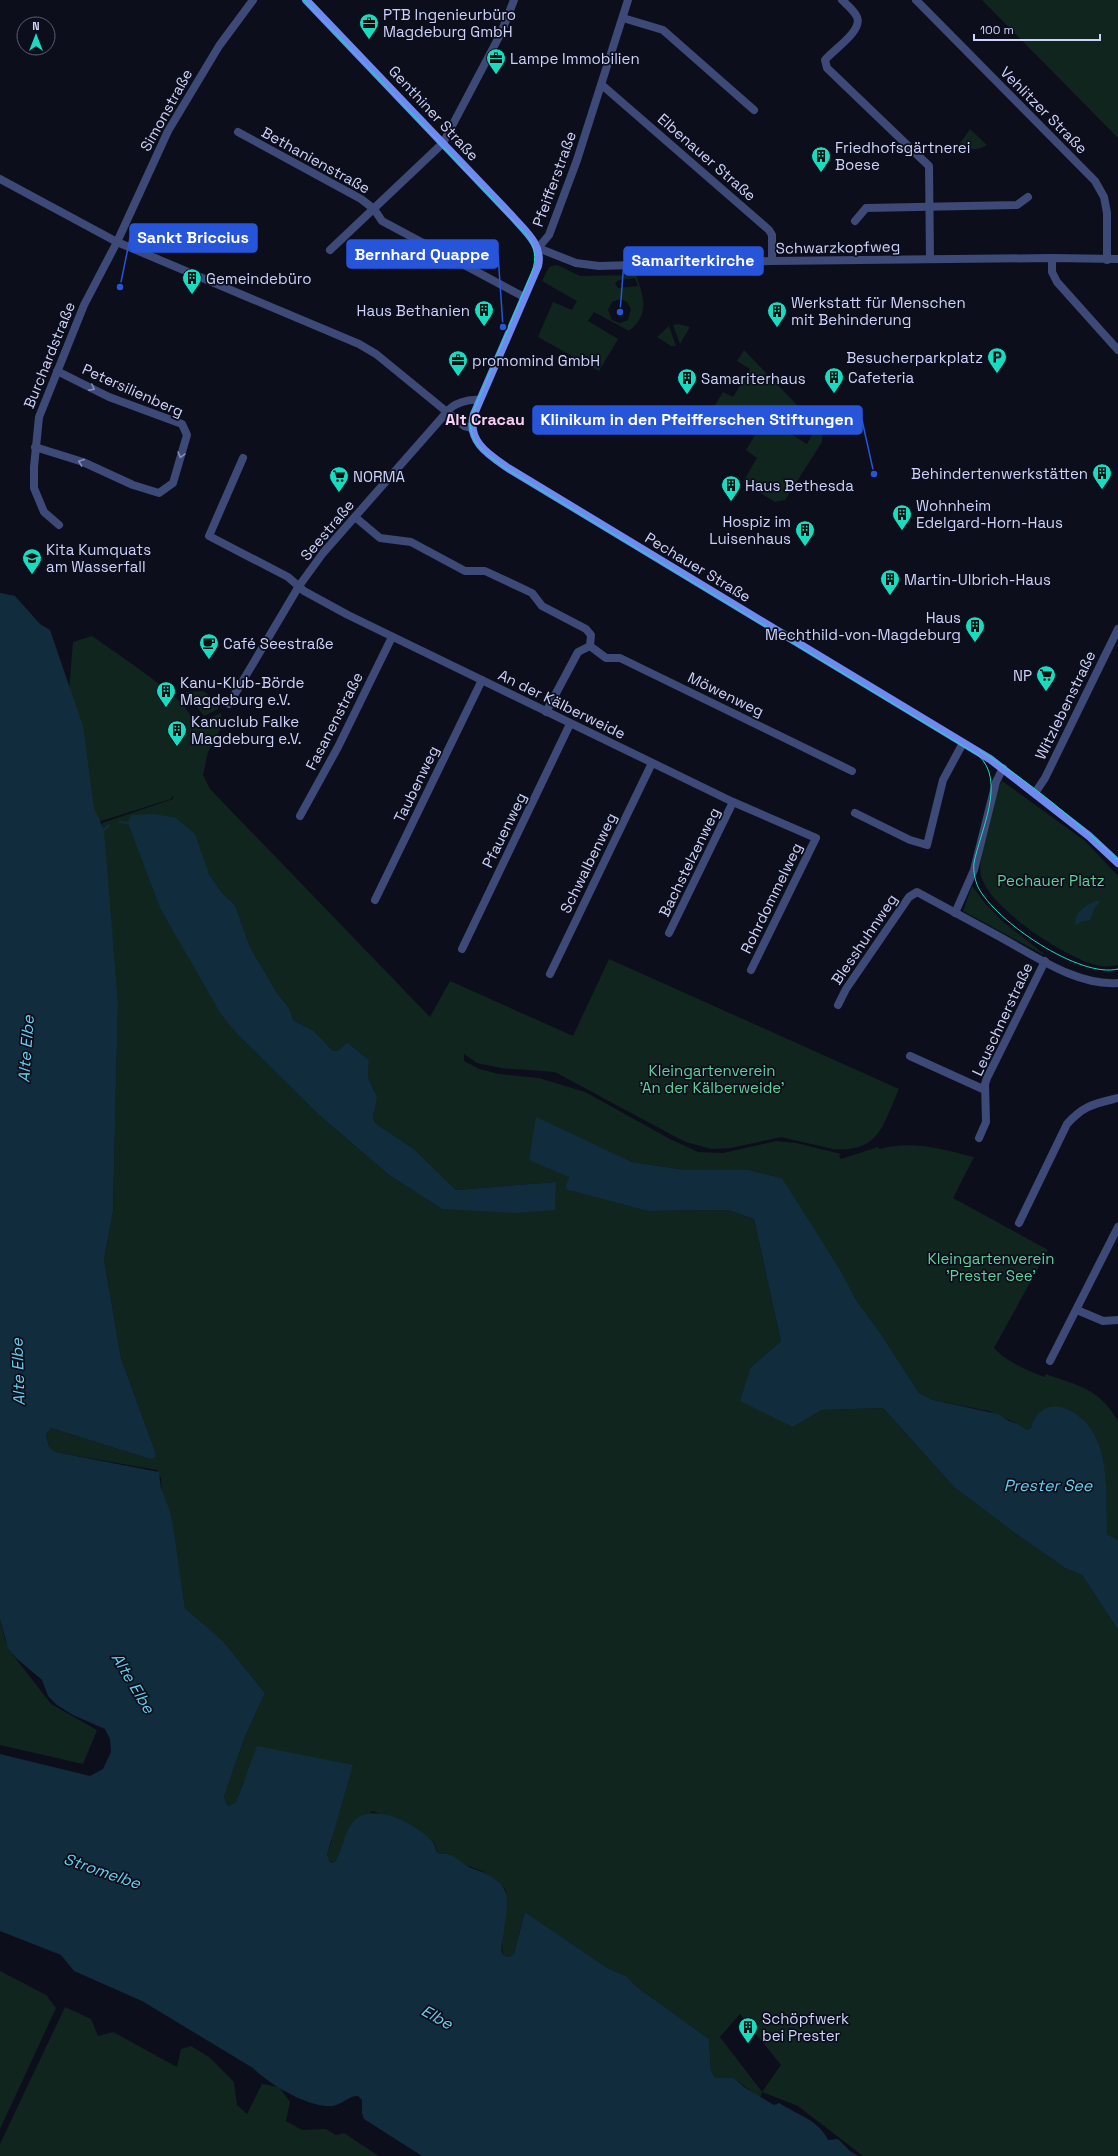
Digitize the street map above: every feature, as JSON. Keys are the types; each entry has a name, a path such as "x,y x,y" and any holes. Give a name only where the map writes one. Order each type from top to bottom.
{"main road":[{"name":"Genthiner Straße","path":"306,0 443,143 530,236 538,248"},
{"name":"Pfeifferstraße","path":"472,428 472,418 479,400 538,264 538,248"},
{"name":"Pechauer Straße","path":"472,428 475,439 481,447 508,468 1003,768"},
{"path":"1003,768 1096,842 1118,863"}],"street":[{"name":"Simonstraße","path":"117,242 168,130 219,46 254,0"},
{"path":"330,250 443,143 501,33 514,0"},
{"name":"Pfeifferstraße","path":"538,248 549,235 577,160 628,0"},
{"path":"842,0 857,18 858,24 855,31 825,60 827,68 928,166 930,259"},
{"name":"Vehlitzer Straße","path":"916,0 1095,181 1104,197 1107,213 1107,260"},
{"path":"623,18 663,30 754,110"},
{"name":"Elbenauer Straße","path":"602,85 769,230 772,236 772,261"},
{"name":"Bethanienstraße","path":"238,132 360,199 374,209 382,221 524,297"},
{"path":"0,179 117,242 359,344 376,354 464,426 472,428"},
{"path":"855,221 866,208 1017,205 1028,197"},
{"name":"Burchardstraße","path":"59,525 44,512 36,496 34,480 35,447 39,417 84,305 117,242"},
{"name":"Schwarzkopfweg","path":"538,248 576,263 599,266 772,261 1052,258 1118,259"},
{"path":"1052,258 1052,272 1056,282 1118,350"},
{"name":"Petersilienberg","path":"35,447 83,462 134,485 160,493 173,483 185,442 187,435 182,424 109,397 57,371"},
{"name":"Seestraße","path":"229,704 299,586 323,553 453,405 472,400 479,400"},
{"name":"An der Kälberweide","path":"244,458 209,536 288,577 299,586 348,615 392,637 733,802 816,838"},
{"path":"355,517 380,538 411,542 465,571 485,571 532,594 542,606 586,629 591,635 590,646 578,652 546,712"},
{"name":"Witzlebenstraße","path":"1035,793 1045,778 1118,629"},
{"name":"Fasanenstraße","path":"300,816 338,747 392,637"},
{"name":"Möwenweg","path":"590,646 606,658 620,658 852,771"},
{"name":"Taubenweg","path":"375,900 482,680"},
{"name":"Pfauenweg","path":"462,949 570,724"},
{"path":"855,813 910,840 927,845 943,780 963,743"},
{"name":"Schwalbenweg","path":"550,974 652,763"},
{"path":"955,912 974,870 996,782 1003,768"},
{"name":"Bachstelzenweg","path":"669,933 733,802"},
{"name":"Rohrdommelweg","path":"751,970 816,838"},
{"name":"Leuschnerstraße","path":"917,892 1045,961 987,1078 985,1090 986,1122 979,1138"},
{"name":"Blesshuhnweg","path":"838,1005 846,989 909,897 917,892"},
{"path":"1045,961 1089,980 1103,983 1118,983"},
{"path":"910,1056 985,1090"},
{"path":"1019,1223 1067,1124 1078,1112 1085,1108 1118,1098"},
{"path":"1050,1361 1118,1227"},
{"path":"1077,1310 1103,1321 1118,1320"}],"green space":[{"path":"982,0 1118,0 1118,138"},
{"path":"970,129 987,145 973,149 965,148 959,145"},
{"path":"557,265 580,276 636,275 643,298 643,312 636,325 629,331 594,312 588,321 618,339 599,371 538,337 553,302 572,310 577,301 542,281 549,267","holes":["635,278 638,286 618,288 615,283 619,280","620,299 627,302 631,309 628,320 620,323 612,320 608,310 612,302"]},
{"path":"678,324 690,327 680,344 673,325"},
{"path":"669,326 676,346 671,346 657,337"},
{"path":"744,350 822,431 822,442 785,500 775,502 743,482 757,458 746,450 763,422 734,405 728,415 714,407 723,392 733,397 750,369 737,361","holes":["799,419 816,428 807,444 791,434"]},
{"path":"92,636 175,697 185,707 190,715 192,721 191,735 193,728 202,724 202,728 206,729 208,719 221,713 221,728 208,752 203,775 210,789 430,1017 450,981 573,1036 609,959 899,1089 889,1114 878,1134 861,1146 849,1149 833,1149 781,1137 731,1148 711,1149 686,1142 555,1072 501,1068 477,1063 464,1054 464,1061 479,1069 499,1074 539,1078 585,1092 670,1139 698,1152 723,1153 776,1141 796,1143 841,1154 839,1156 841,1159 878,1147 879,1149 904,1145 927,1147 974,1157 953,1198 1048,1250 994,1348 1011,1362 1044,1377 1046,1374 1078,1385 1103,1401 1111,1410 1118,1421 1118,1540 1107,1534 1107,1502 1104,1468 1095,1436 1086,1423 1071,1411 1063,1408 1054,1408 1038,1415 1031,1428 1027,1430 1018,1424 989,1411 933,1400 919,1393 881,1334 856,1300 782,1178 749,1170 686,1170 632,1162 536,1118 569,1178 566,1189 647,1211 728,1210 754,1219 781,1341 751,1367 793,1427 822,1410 883,1408 954,1487 1012,1531 1065,1568 1082,1575 1118,1630 1118,2156 863,2156 798,2106 762,2092 760,2098 734,2078 715,2078 711,2071 709,2039 637,1987 626,1976 609,1969 525,1912 514,1954 508,1957 503,1955 502,1946 506,1890 497,1880 482,1871 466,1865 448,1854 438,1853 434,1842 398,1820 372,1811 344,1839 338,1857 333,1863 329,1861 327,1855 332,1840 244,1780 236,1802 228,1806 224,1797 244,1739 265,1693 223,1641 185,1608 170,1511 162,1494 161,1479 157,1470 54,1452 49,1447 46,1435 51,1428 150,1459 156,1454 121,1358 104,1259 113,1212 118,1002 102,823 173,799 173,795 171,799 101,821 87,829 68,703 73,642","holes":["201,857 209,874 222,893 235,905 250,947 277,993 289,1008 293,1020 314,1031 333,1051 338,1051 347,1042 369,1060 368,1077 375,1092 373,1117 375,1123 414,1149 456,1190 556,1182 442,1209 389,1175 319,1115 238,1035 161,910","740,2014 781,2065 762,2092 720,2037"]},
{"path":"203,691 218,702 218,709 204,716 186,692"},
{"name":"Pechauer Platz","path":"1002,781 1085,841 1118,876 1118,965 1100,966 1069,954 1050,943 1014,917 987,889 981,876 981,858 991,813"},
{"name":"Pechauer Platz","path":"972,886 984,902 1002,921 1044,954 963,911"},
{"path":"0,1619 5,1640 13,1655 51,1704 97,1730 83,1764 0,1745"},
{"path":"0,1971 46,1995 56,2008 0,2129"},
{"path":"65,2007 91,2019 98,2036 113,2032 177,2067 181,2049 191,2046 209,2057 234,2082 237,2105 247,2114 262,2084 279,2087 290,2102 286,2121 302,2130 326,2129 336,2135 344,2133 379,2156 0,2156 0,2144"}],"water":[{"path":"0,593 15,596 40,624 50,630 83,726 94,808 104,830 118,1002 113,1212 104,1259 121,1358 156,1454 154,1458 150,1459 51,1428 46,1435 49,1447 55,1452 159,1472 161,1488 170,1511 173,1526 185,1608 223,1641 265,1693 244,1739 224,1797 228,1806 236,1802 257,1746 353,1765 327,1855 330,1862 333,1863 336,1860 348,1830 354,1821 362,1815 372,1813 382,1814 394,1817 415,1827 431,1840 438,1853 453,1856 471,1868 488,1874 497,1880 503,1887 507,1902 502,1946 503,1955 508,1957 514,1954 525,1912 609,1969 626,1976 637,1987 709,2039 711,2071 715,2078 734,2078 744,2087 774,2105 779,2103 807,2118 824,2133 828,2140 838,2139 850,2151 858,2156 422,2156 364,2119 362,2113 362,2100 358,2096 351,2097 340,2104 333,2106 323,2106 290,2094 269,2081 253,2068 142,2001 74,1971 61,1955 0,1931 0,1754 90,1776 103,1769 111,1752 110,1739 105,1729 73,1715 57,1705 48,1696 42,1680 16,1658 8,1648 0,1619"},
{"path":"154,814 176,818 195,834 209,874 222,893 235,905 250,947 277,993 289,1008 293,1020 314,1031 333,1051 338,1051 347,1042 369,1060 368,1077 377,1097 373,1117 375,1123 414,1149 456,1190 556,1182 555,1210 516,1213 442,1209 389,1175 319,1115 238,1035 221,1014 161,910 128,823 131,815"},
{"path":"1096,901 1101,901 1095,908 1090,920 1083,921 1075,925 1075,920 1081,910"},
{"name":"Prester See","path":"536,1117 632,1162 686,1170 749,1170 782,1178 840,1270 856,1300 881,1334 919,1393 933,1400 998,1414 1027,1430 1031,1428 1033,1421 1046,1408 1060,1407 1076,1414 1088,1425 1096,1438 1105,1469 1107,1534 1118,1540 1118,1630 1082,1575 1065,1568 1012,1531 954,1487 883,1408 822,1410 793,1427 740,1401 751,1367 781,1341 754,1219 728,1210 647,1211 565,1189 569,1177 529,1160"}],"waterway":[{"path":"120,822 128,823"},
{"path":"104,830 109,825"}],"tram line":[{"path":"304,0 526,234 533,247 535,257 534,267 471,417 472,435 481,448 508,470 978,755 986,766 990,778 991,792 986,822 974,863 974,875 978,887 987,901 1020,931 1061,956 1082,965 1102,970 1118,969"},
{"path":"979,750 1034,788 1085,830 1118,860"}],"place":[{"name":"PTB Ingenieurbüro Magdeburg GmbH","path":"369,40"},
{"name":"Lampe Immobilien","path":"496,75"},
{"name":"Friedhofsgärtnerei Boese","path":"821,173"},
{"name":"Sankt Briccius","path":"120,287"},
{"name":"Gemeindebüro","path":"192,295"},
{"name":"Samariterkirche","path":"620,312"},
{"name":"Haus Bethanien","path":"484,327"},
{"name":"Bernhard Quappe","path":"503,327"},
{"name":"Werkstatt für Menschen mit Behinderung","path":"777,328"},
{"name":"Besucherparkplatz","path":"997,374"},
{"name":"promomind GmbH","path":"458,377"},
{"name":"Cafeteria","path":"834,394"},
{"name":"Samariterhaus","path":"687,395"},
{"name":"Klinikum in den Pfeifferschen Stiftungen","path":"874,474"},
{"name":"Behindertenwerkstätten","path":"1102,490"},
{"name":"NORMA","path":"339,493"},
{"name":"Haus Bethesda","path":"731,502"},
{"name":"Wohnheim Edelgard-Horn-Haus","path":"902,531"},
{"name":"Hospiz im Luisenhaus","path":"805,547"},
{"name":"Kita Kumquats am Wasserfall","path":"32,575"},
{"name":"Martin-Ulbrich-Haus","path":"890,596"},
{"name":"Haus Mechthild-von-Magdeburg","path":"975,643"},
{"name":"Café Seestraße","path":"209,660"},
{"name":"NP","path":"1046,692"},
{"name":"Kanu-Klub-Börde Magdeburg e.V.","path":"166,708"},
{"name":"Kanuclub Falke Magdeburg e.V.","path":"177,747"},
{"name":"Schöpfwerk bei Prester","path":"748,2044"}],"district":[{"name":"Alt Cracau","path":"485,419"}],"water label":[{"name":"Alte Elbe","path":"26,1049"},
{"name":"Alte Elbe","path":"18,1372"},
{"name":"Alte Elbe","path":"133,1683"},
{"name":"Stromelbe","path":"102,1871"},
{"name":"Elbe","path":"437,2017"}],"park label":[{"name":"Kleingartenverein 'An der Kälberweide'","path":"712,1078"},
{"name":"Kleingartenverein 'Prester See'","path":"991,1266"}]}
